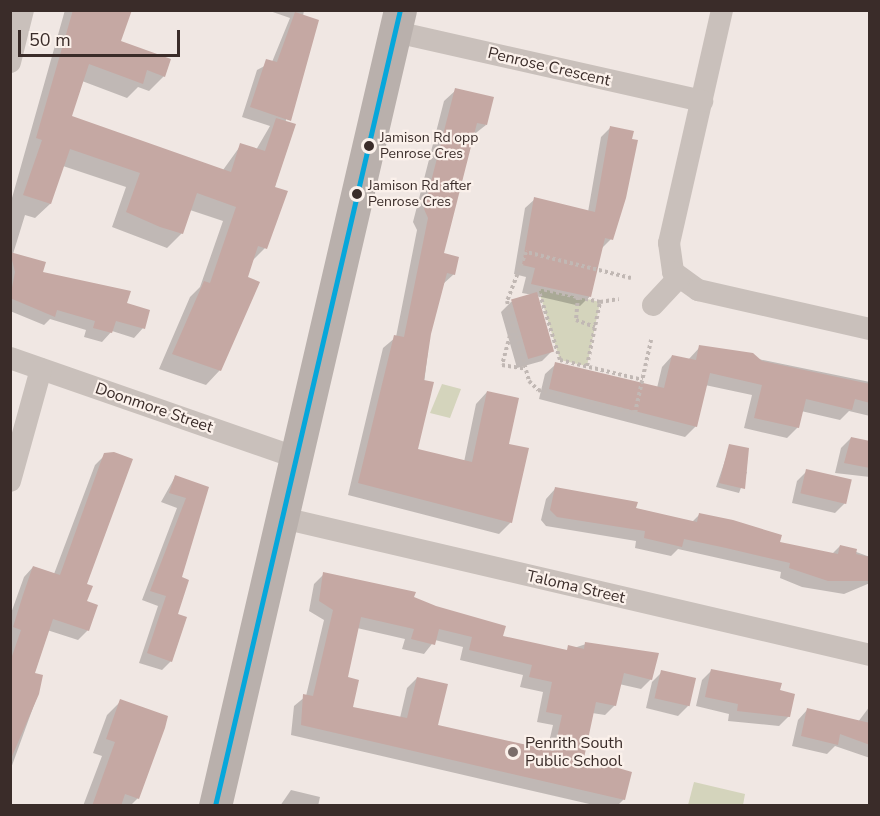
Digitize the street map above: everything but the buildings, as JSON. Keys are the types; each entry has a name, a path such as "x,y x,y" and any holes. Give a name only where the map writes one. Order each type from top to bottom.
{"main road":[{"path":"215,806 398,21"}],"street":[{"path":"10,62 23,10"},
{"path":"722,10 669,243 678,278 698,290 870,329"},
{"name":"Penrose Crescent","path":"398,21 702,101"},
{"path":"653,305 678,278"},
{"name":"Doonmore Street","path":"10,358 297,458"},
{"path":"10,481 41,369"},
{"name":"Taloma Street","path":"283,518 870,655"}],"path":[{"path":"631,278 526,252 507,301 526,369 538,390 635,412 644,380 651,340"},
{"path":"620,299 600,302 538,288 560,360 644,380"},
{"path":"578,297 576,320 595,327"},
{"path":"586,366 600,302"},
{"path":"513,324 502,365 526,369"}],"green space":[{"path":"538,288 600,302 587,366 560,360"},
{"path":"442,384 461,389 450,418 430,413"},
{"path":"694,782 745,794 743,805 688,805"}],"transit line":[{"path":"215,806 400,10"}],"place":[{"name":"Jamison Rd opp Penrose Cres","path":"369,146"},
{"name":"Jamison Rd after Penrose Cres","path":"357,194"},
{"name":"Penrith South Public School","path":"513,752"}]}
